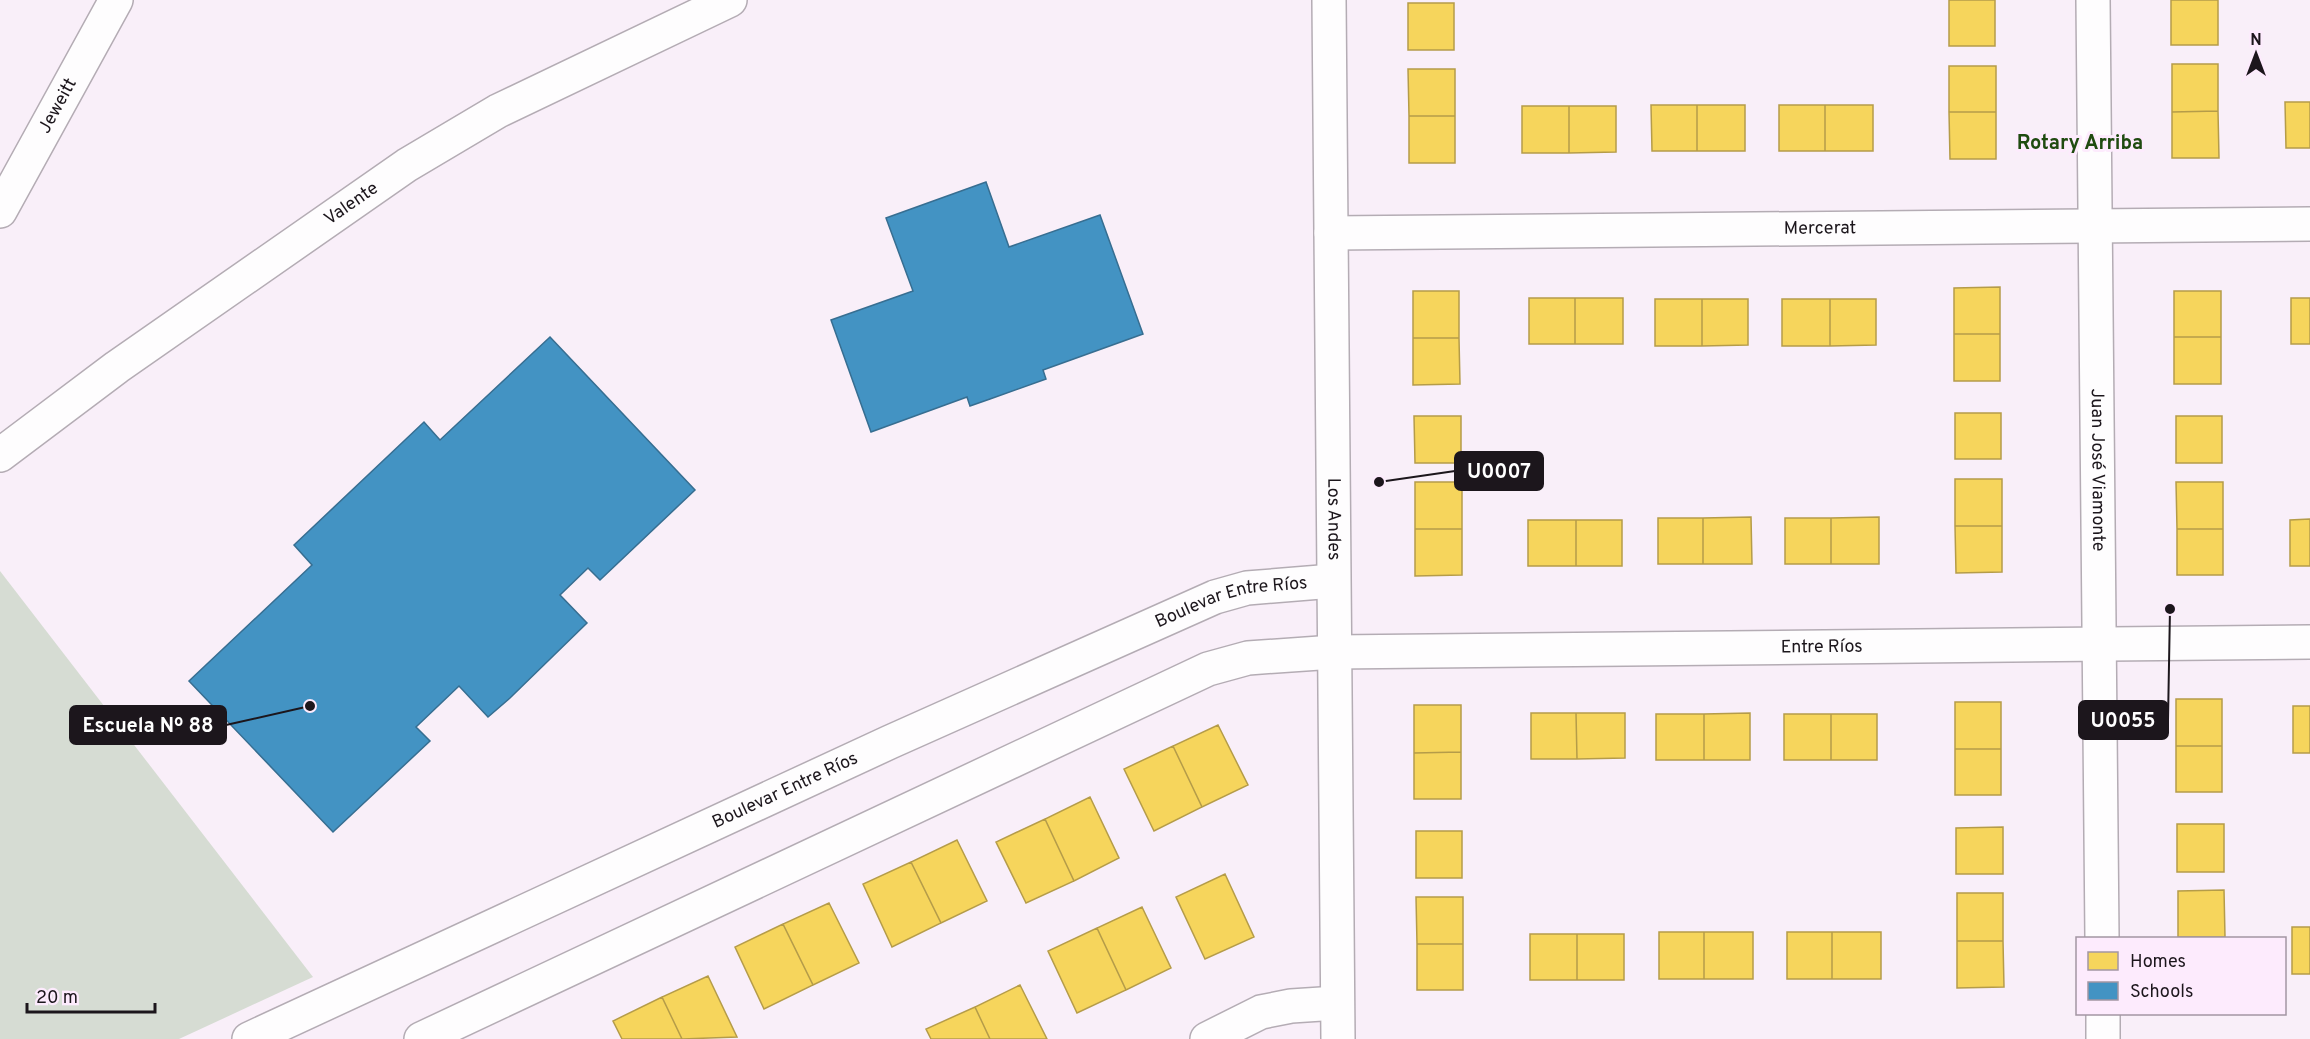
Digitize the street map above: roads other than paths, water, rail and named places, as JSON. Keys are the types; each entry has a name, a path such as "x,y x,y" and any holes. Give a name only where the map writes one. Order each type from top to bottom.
{"street":[{"name":"Jeweitt","path":"0,211 116,0"},
{"name":"Valente","path":"0,455 117,367 407,165 498,111 692,16 730,0"},
{"name":"Los Andes","path":"1329,0 1338,1039"},
{"name":"Juan José Viamonte","path":"2093,0 2102,937"},
{"name":"Mercerat","path":"1331,233 2310,224"},
{"name":"Boulevar Entre Ríos","path":"249,1039 890,742 1215,597 1247,588 1333,581"},
{"name":"Entre Ríos","path":"1335,652 2310,642"},
{"path":"421,1039 1208,669 1248,658 1335,652"},
{"path":"1207,1039 1261,1012 1290,1006 1337,1003"},
{"path":"2103,1015 2103,1039"}],"place":[{"name":"U0007","path":"1379,482"},
{"name":"U0055","path":"2170,609"},
{"name":"Escuela Nº 88","path":"310,706"}],"district":[{"name":"Rotary Arriba","path":"2080,144"}]}
